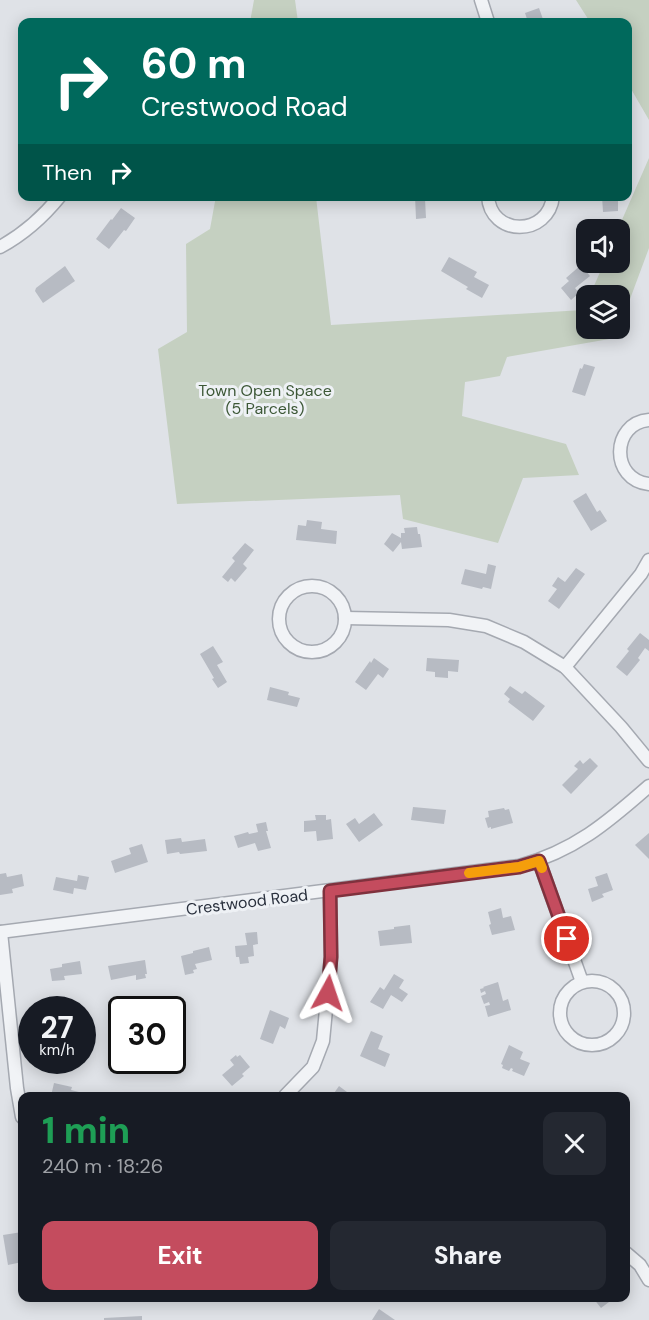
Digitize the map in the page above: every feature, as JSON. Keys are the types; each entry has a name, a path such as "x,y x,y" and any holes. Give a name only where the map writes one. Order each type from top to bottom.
{"street":[{"path":"481,0 487,18"},
{"path":"0,247 34,224 55,201"},
{"path":"488,201 492,212 500,220 510,226 521,228 532,226 542,220 553,201"},
{"path":"649,420 634,425 627,432 621,441 620,452 621,462 626,472 634,479 649,484"},
{"path":"565,667 641,574 649,560"},
{"path":"306,586 317,586 337,597 343,607 345,618 344,630 338,640 318,652 307,652 287,641 281,631 279,620 280,608 286,598 306,586"},
{"path":"345,618 449,620 486,626 524,642 565,667 649,761"},
{"name":"Crestwood Road","path":"0,932 519,867 566,849 589,835 649,786"},
{"path":"539,861 582,982"},
{"path":"289,1092 312,1067 323,1041 331,957 330,891"},
{"path":"0,932 18,1094"},
{"path":"582,982 603,983 620,996 624,1006 624,1016 621,1026 607,1042 586,1045 576,1041 562,1025 560,1015 565,995 582,982"},
{"path":"630,1257 649,1280"}],"green space":[{"path":"254,0 295,0 297,18 251,18"},
{"path":"576,0 649,0 649,120 632,91 632,18 587,18"},
{"path":"649,158 649,248 630,299 630,285 594,285 600,273 630,273 630,219 622,219"},
{"name":"Town Open Space (5 Parcels)","path":"215,201 316,201 331,325 576,310 576,339 609,339 507,357 500,376 465,382 462,416 566,444 579,475 523,478 498,543 403,519 400,495 177,504 158,349 187,332 186,244 210,229"}],"building":[{"path":"539,8 543,18 527,18 525,13"},
{"path":"415,201 425,201 426,218 416,219"},
{"path":"602,201 618,201 618,211 603,212"},
{"path":"121,208 135,218 109,249 96,239"},
{"path":"449,257 477,272 474,277 489,285 482,298 441,271"},
{"path":"65,266 75,281 43,303 35,291 36,288"},
{"path":"576,269 576,273 588,273 590,276 576,285 576,296 571,300 561,288 569,281 566,278"},
{"path":"584,364 595,367 585,396 572,392 580,368 582,369"},
{"path":"586,493 597,512 600,510 607,521 591,531 573,501"},
{"path":"307,520 322,522 321,529 337,531 336,544 296,540 298,525 306,526"},
{"path":"417,527 422,547 402,549 401,542 393,552 384,544 392,533 401,538 401,533 405,533 404,528"},
{"path":"245,543 254,550 243,564 247,568 235,582 231,578 228,582 222,577 235,561 232,558"},
{"path":"488,564 496,566 491,589 461,584 465,569 486,574"},
{"path":"576,568 585,574 559,609 548,601 557,589 552,586 558,577 565,582"},
{"path":"640,633 649,640 649,651 645,648 638,658 640,660 627,676 616,667"},
{"path":"213,646 223,662 217,665 227,682 218,688 200,654"},
{"path":"374,658 389,669 383,678 378,674 366,690 355,682"},
{"path":"427,658 459,660 458,672 448,671 448,678 435,677 435,672 426,671"},
{"path":"510,686 522,694 525,691 545,706 533,721 508,702 510,699 504,694"},
{"path":"270,687 289,692 288,695 300,698 297,707 267,700"},
{"path":"590,758 598,766 571,794 562,785 578,769 574,766 580,760 583,764"},
{"path":"413,807 446,810 444,824 411,820"},
{"path":"509,809 513,823 488,828 485,818 489,817 488,811"},
{"path":"374,813 383,825 359,842 346,824 355,818 359,824"},
{"path":"315,815 326,815 326,820 331,819 333,839 317,841 316,831 304,832 304,821 316,820"},
{"path":"266,822 271,848 258,851 255,843 238,848 234,836 258,832 256,824"},
{"path":"649,833 649,859 635,845"},
{"path":"181,838 182,842 205,839 207,851 167,854 165,840"},
{"path":"142,844 148,862 115,873 111,861 131,854 129,848"},
{"path":"6,873 7,877 22,874 24,886 12,889 13,893 0,895 0,874"},
{"path":"607,873 613,890 602,894 604,897 592,902 588,889 598,886 595,877"},
{"path":"78,875 89,877 86,890 74,888 73,894 53,890 56,877 77,881"},
{"path":"501,908 503,918 511,916 515,930 492,935 488,912"},
{"path":"410,925 412,943 380,946 378,931"},
{"path":"257,932 258,944 253,945 254,956 248,957 249,963 240,964 239,957 236,957 235,946 247,945 245,933"},
{"path":"209,947 212,960 195,964 197,969 193,970 194,973 185,975 181,956"},
{"path":"145,960 146,978 136,980 136,975 111,980 108,966"},
{"path":"80,961 82,974 64,976 65,980 52,981 50,969"},
{"path":"394,974 404,980 399,988 408,994 402,1002 391,995 383,1009 370,1002 380,987 384,990"},
{"path":"498,982 503,1001 508,999 511,1010 488,1017 485,1006 490,1005 489,1002 484,1004 481,996 486,994 485,991 481,993 480,989"},
{"path":"270,1010 289,1018 285,1029 280,1026 273,1044 260,1039"},
{"path":"371,1031 383,1036 378,1049 390,1054 385,1067 360,1056"},
{"path":"509,1045 523,1052 520,1059 530,1063 524,1076 512,1071 511,1068 509,1071 502,1068 501,1064"},
{"path":"236,1055 237,1057 240,1055 250,1067 242,1074 244,1076 232,1086 222,1075 234,1065 230,1060"},
{"path":"54,1083 72,1087 71,1090 79,1092 52,1092"},
{"path":"339,1086 347,1092 335,1092"},
{"path":"18,1233 18,1263 8,1265 3,1235"},
{"path":"596,1302 609,1302 601,1308"},
{"path":"379,1309 395,1320 372,1320"},
{"path":"142,1316 142,1320 104,1320 104,1318"}],"slow traffic":[{"path":"469,873 519,867 539,861 542,868"}],"route":[{"path":"328,993 331,957 330,891 519,867 539,861 567,939"}]}
